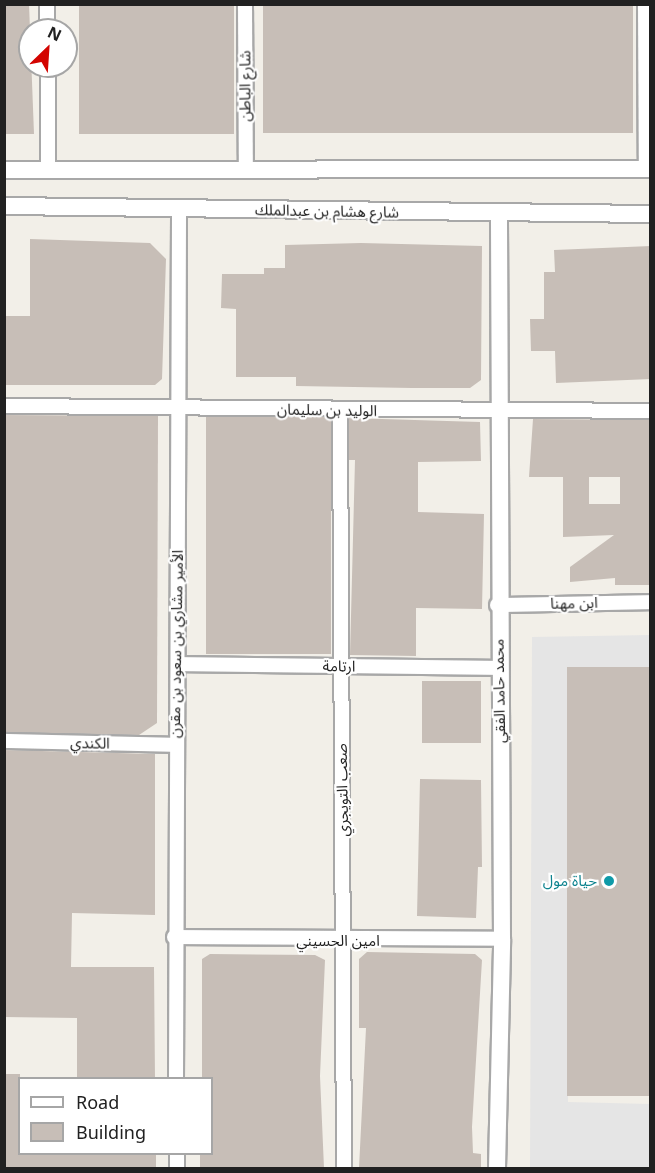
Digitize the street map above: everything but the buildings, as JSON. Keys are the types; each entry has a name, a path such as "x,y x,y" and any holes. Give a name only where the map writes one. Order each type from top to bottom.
{"street":[{"name":"شارع الباطن","path":"245,4 246,168"},
{"path":"4,170 648,169 645,4"},
{"path":"48,78 48,171"},
{"name":"شارع هشام بن عبدالملك","path":"4,206 651,214"},
{"name":"الأمير مشاري بن سعود بن مقرن","path":"176,1077 174,937 175,745 178,664 179,209"},
{"name":"محمد حامد الفقي","path":"497,1168 502,939 496,411 499,213"},
{"name":"الوليد بن سليمان","path":"4,406 178,405 340,411 651,411"},
{"name":"صعب التويجري","path":"340,411 344,1168"},
{"name":"ابن مهنا","path":"497,605 651,602"},
{"name":"ارتامة","path":"178,664 499,668"},
{"name":"الكندي","path":"4,741 175,745"},
{"name":"امين الحسيني","path":"174,937 344,942 502,939"}],"shaded area":[{"path":"650,635 650,667 567,668 568,1102 650,1104 650,1168 530,1168 532,637"}],"place":[{"name":"حياة مول","path":"609,881"}]}
